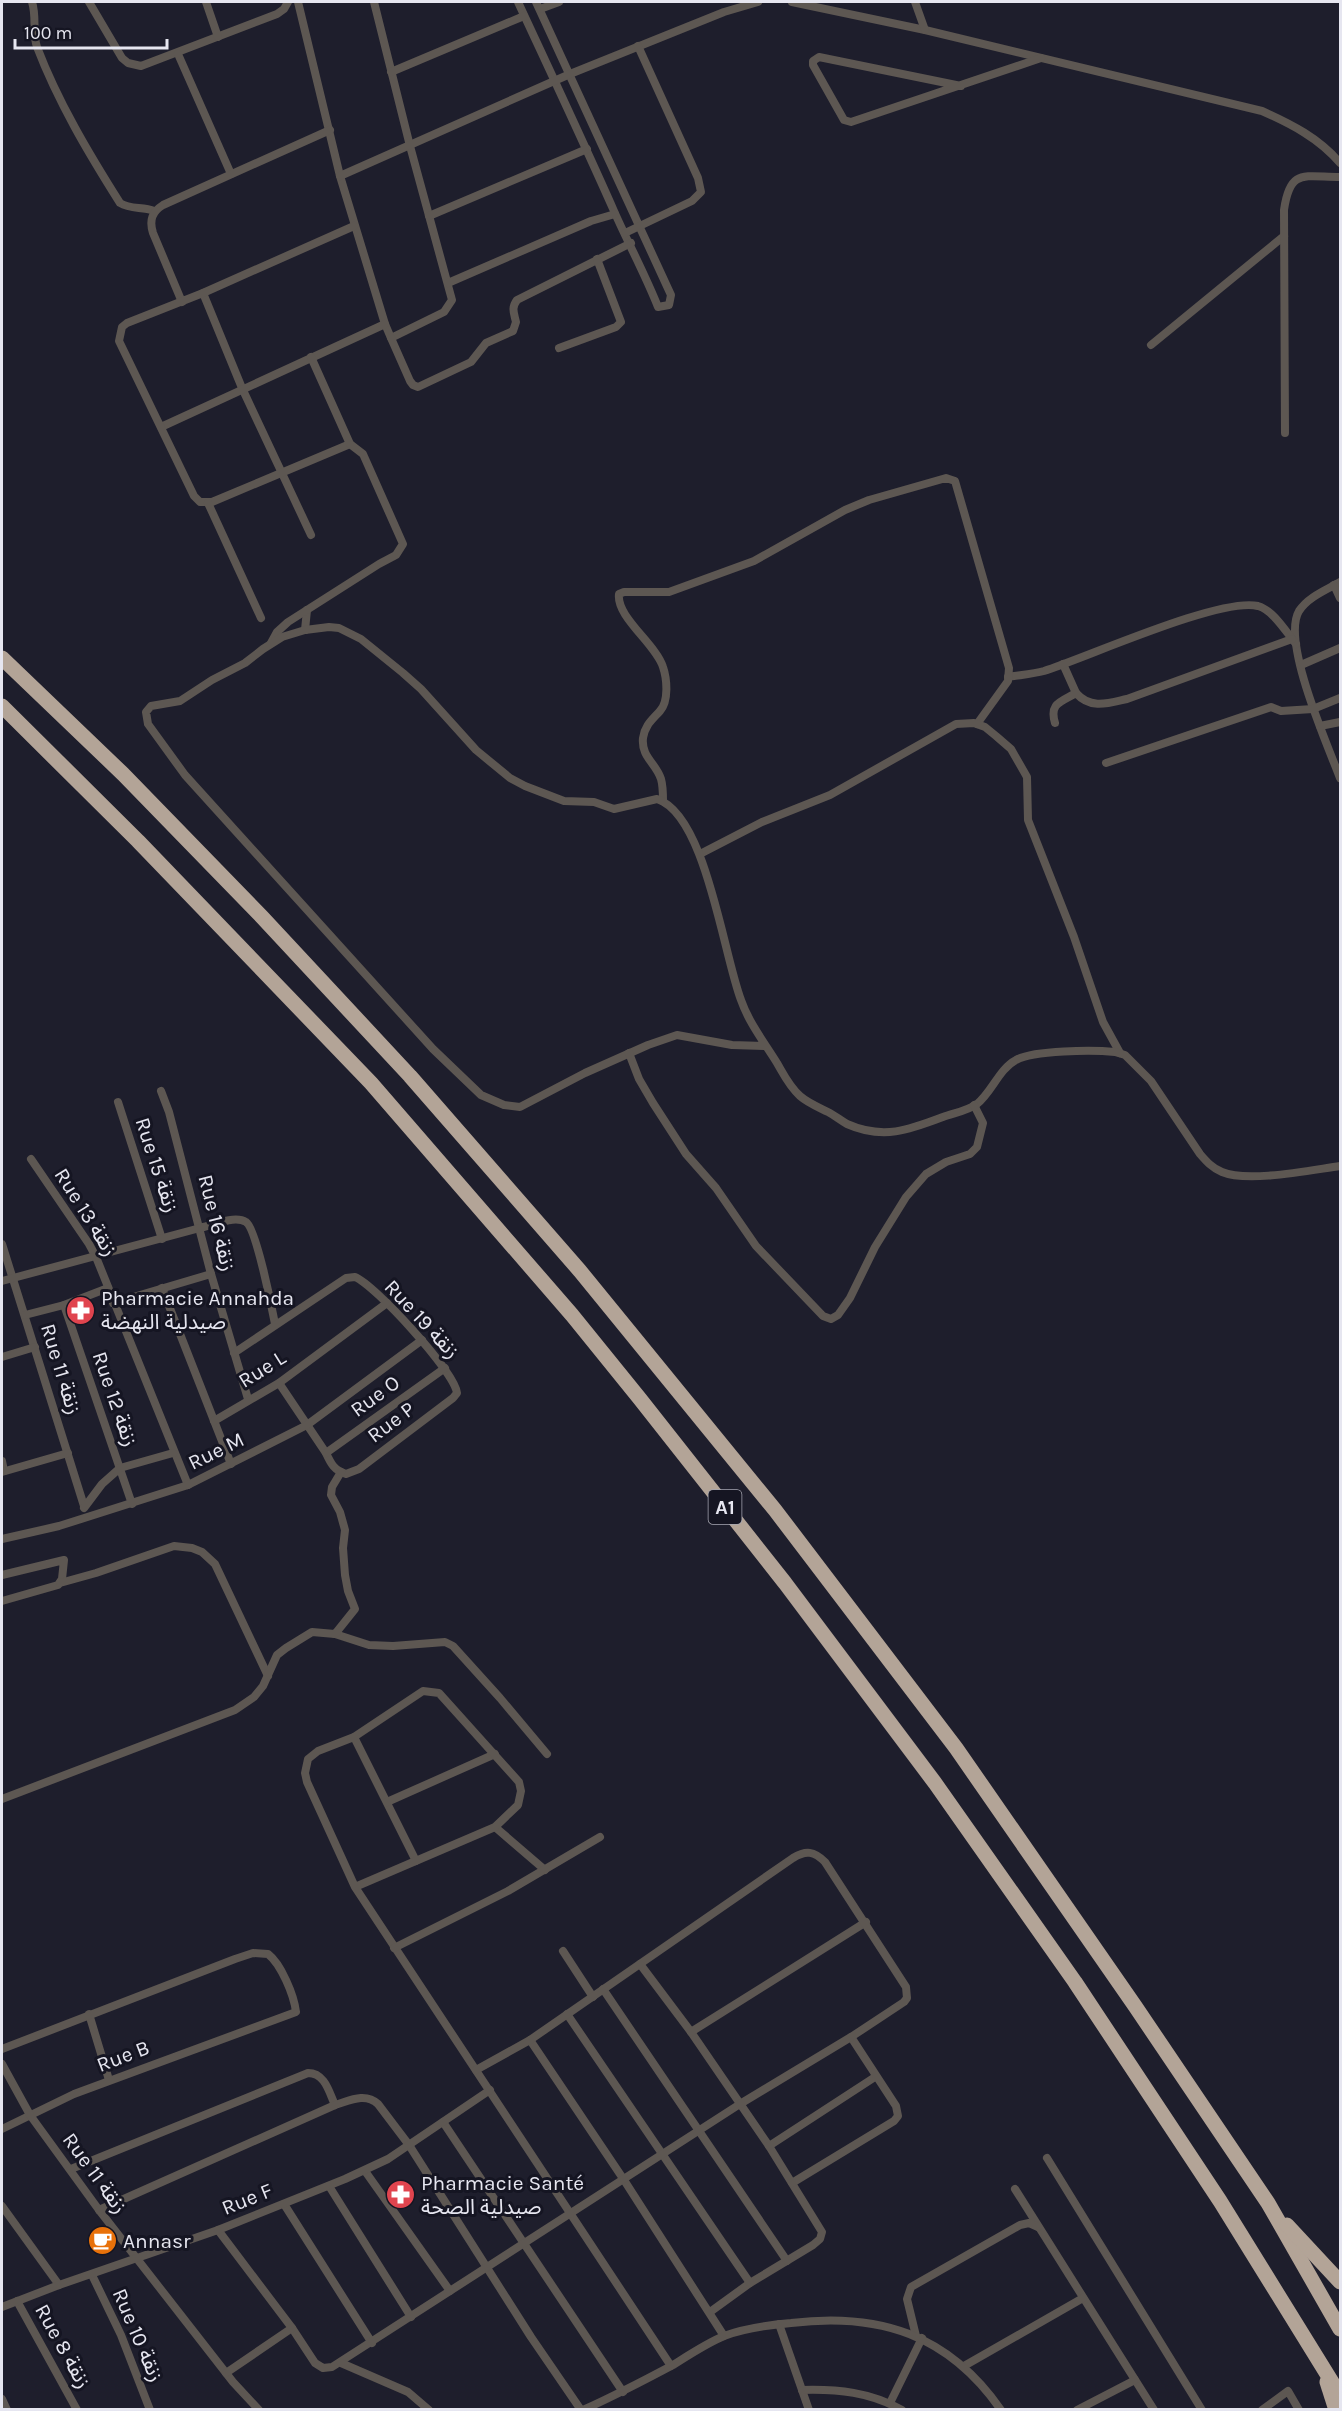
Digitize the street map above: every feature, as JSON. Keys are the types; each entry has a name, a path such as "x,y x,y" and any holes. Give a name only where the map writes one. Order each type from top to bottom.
{"highway":[{"name":"A1","path":"2,658 123,774 262,916 410,1076 580,1271 775,1510 956,1748 1268,2203 1341,2329"},
{"name":"A1","path":"2,706 138,841 371,1083 572,1315 640,1399 785,1582 935,1783 1029,1916 1220,2201 1341,2394"},
{"path":"1268,2203 1341,2282"},
{"path":"1323,2368 1336,2409"}],"street":[{"path":"32,2 36,16 36,44 91,158 120,203 127,207 154,211"},
{"path":"89,2 117,50 128,63 141,66 178,54 277,14 288,2"},
{"path":"206,2 218,37"},
{"path":"298,2 354,226 385,324 413,386 418,387 471,362 486,343 513,331 516,322 513,311 517,300 631,243"},
{"path":"518,2 615,214 631,243 658,307 661,308 671,302 671,295 538,5 559,2"},
{"path":"720,2 724,12"},
{"path":"340,176 570,74 724,12 758,2"},
{"path":"792,2 925,30 1262,111 1295,126 1317,141 1341,163"},
{"path":"915,2 925,30"},
{"path":"377,3 391,72 452,300 444,312 391,338"},
{"path":"391,72 524,16"},
{"path":"625,233 692,201 701,192 698,178 638,46"},
{"path":"178,54 231,174"},
{"path":"961,86 819,57 813,61 813,65 847,122 961,86 1041,58"},
{"path":"182,302 153,233 151,223 154,211 330,130"},
{"path":"429,216 587,149"},
{"path":"1285,433 1285,203 1293,181 1308,177 1341,177"},
{"path":"448,283 591,221 615,214"},
{"path":"350,444 208,503 200,502 194,496 121,347 119,334 127,323 182,302 354,226"},
{"path":"1151,345 1284,236"},
{"path":"559,348 615,327 621,322 597,259"},
{"path":"648,283 662,277"},
{"path":"203,293 242,388 311,535"},
{"path":"162,427 242,388 385,324"},
{"path":"271,643 282,627 402,549 402,540 363,454 350,444 311,357"},
{"path":"663,801 661,778 646,757 643,745 646,728 663,707 665,675 655,650 627,616 618,598 619,594 669,592 727,572 754,561 845,510 870,500 946,478 956,482 1009,669 1008,681 977,724"},
{"path":"208,503 261,618"},
{"path":"1294,642 1298,612 1311,598 1338,584 1341,598"},
{"path":"1008,676 1042,672 1197,616 1237,605 1259,606 1278,622 1294,642 1313,709 1341,778"},
{"path":"305,630 307,610"},
{"path":"765,1046 732,1046 677,1035 629,1053 520,1107 504,1106 481,1095 433,1049 185,775 146,721 147,709 150,706 180,701 287,635 305,630 339,628 361,639 421,689 476,750 510,778 564,801 594,802 614,809 657,799 663,801 677,813 700,854 741,1000 765,1046 787,1082 801,1097 846,1123 863,1129 897,1132 913,1129 974,1105 1015,1060 1035,1053 1110,1052 1125,1055 1151,1081 1200,1154 1223,1173 1259,1175 1341,1166"},
{"path":"1063,664 1082,700 1102,705 1127,699 1294,642"},
{"path":"1301,665 1341,648"},
{"path":"1055,723 1052,713 1054,708 1077,693"},
{"path":"1106,763 1271,707 1281,711 1313,709 1341,698"},
{"path":"700,854 762,822 830,795 957,724 966,722 977,724 1011,749 1026,777 1029,793 1028,820 1074,937 1103,1022 1120,1053"},
{"path":"1320,726 1341,722"},
{"path":"629,1053 639,1079 686,1154 716,1188 756,1246 823,1316 831,1319 838,1315 850,1298 875,1247 906,1197 926,1174 946,1162 970,1154 976,1147 983,1123 974,1105"},
{"name":"Rue 16 زنقة","path":"160,1091 169,1112 211,1274 248,1399"},
{"name":"Rue 15 زنقة","path":"118,1102 162,1239"},
{"name":"Rue 13 زنقة","path":"32,1159 96,1257 173,1453 188,1485"},
{"path":"2,1281 200,1228 230,1221 243,1221 248,1224 256,1242 275,1324 234,1353"},
{"name":"Rue 11 زنقة","path":"2,1244 84,1506"},
{"path":"113,1303 211,1274"},
{"name":"Rue 19 زنقة","path":"275,1324 350,1277 358,1278 387,1303 445,1368 457,1390 456,1395 446,1403"},
{"path":"25,1315 64,1305 108,1288"},
{"path":"162,1288 231,1464"},
{"name":"Rue L","path":"214,1421 248,1399 279,1383 387,1303"},
{"name":"Rue 12 زنقة","path":"64,1305 132,1504"},
{"name":"Rue M","path":"2,1539 60,1526 188,1485 307,1425 422,1340"},
{"path":"2,1357 35,1347"},
{"name":"Rue O","path":"326,1453 445,1368"},
{"path":"279,1383 331,1464 341,1472 332,1487 331,1495 340,1512 345,1530 343,1548 345,1575 355,1609 335,1634"},
{"name":"Rue P","path":"341,1472 351,1474 359,1469 446,1403"},
{"path":"2,1461 3,1471 68,1453"},
{"path":"85,1517 84,1506 102,1484 120,1468 173,1453"},
{"path":"2,1601 51,1588 60,1583 174,1546 192,1548 202,1552 215,1564 268,1676"},
{"path":"2,1575 64,1560 60,1583"},
{"path":"2,1799 235,1710 254,1697 268,1676 277,1656 300,1638 312,1632 335,1634 369,1645 393,1647 445,1642 453,1646 547,1754"},
{"path":"355,1887 495,1827 515,1810 521,1791 519,1782 439,1693 423,1691 354,1737 318,1751 308,1759 305,1773 307,1782 355,1887 671,2366"},
{"path":"354,1737 416,1861"},
{"path":"387,1802 495,1754"},
{"path":"495,1827 545,1870"},
{"path":"394,1948 508,1891 600,1837"},
{"path":"218,2230 292,2328 315,2363 328,2368 341,2363 740,2104 851,2037 904,2002 907,1993 903,1980 825,1862 818,1855 807,1852 793,1857 530,2040 476,2070"},
{"path":"691,2032 866,1922"},
{"path":"563,1951 592,1997"},
{"name":"Rue B","path":"2,2129 109,2080 296,2012 295,2003 279,1964 268,1954 262,1953 235,1959 89,2014"},
{"path":"640,1964 691,2032 769,2146 822,2232 820,2239 813,2246 750,2283 710,2312"},
{"path":"603,1989 786,2261"},
{"path":"2,2049 89,2014 109,2080"},
{"path":"567,2014 750,2283"},
{"path":"792,2183 896,2119 898,2114 896,2106 851,2037"},
{"path":"530,2040 624,2180 724,2336"},
{"name":"Rue 11 زنقة","path":"2,2064 30,2115 99,2210 226,2373 259,2409"},
{"path":"71,2169 308,2073 318,2075 325,2083 335,2105"},
{"path":"769,2146 875,2077"},
{"name":"Rue F","path":"2,2305 218,2230 365,2171 409,2145 490,2090"},
{"path":"99,2210 335,2105 359,2098 371,2099 378,2104 409,2145 531,2337 582,2409 623,2392 724,2336 779,2324 818,2319 867,2322 919,2337 964,2366 1001,2409"},
{"path":"443,2122 623,2392"},
{"path":"1047,2158 1202,2409"},
{"path":"365,2171 450,2291"},
{"path":"329,2186 411,2317"},
{"path":"1015,2189 1154,2409"},
{"path":"284,2204 372,2343"},
{"path":"2,2206 59,2285"},
{"path":"890,2403 919,2337 907,2299 911,2287 1020,2225 1029,2223 1039,2227"},
{"name":"Rue 10 زنقة","path":"92,2275 121,2335 150,2409"},
{"path":"964,2366 1083,2298"},
{"name":"Rue 8 زنقة","path":"16,2301 77,2409"},
{"path":"779,2324 809,2409"},
{"path":"226,2373 292,2328"},
{"path":"341,2363 408,2392 429,2409"},
{"path":"1077,2409 1136,2380"},
{"path":"802,2390 830,2389 860,2392 902,2409"},
{"path":"1262,2409 1288,2391 1299,2409"},
{"path":"2,2399 7,2409"}],"place":[{"name":"Pharmacie Annahda صيدلية النهضة","path":"80,1310"},
{"name":"Pharmacie Santé صيدلية الصحة","path":"400,2195"},
{"name":"Annasr","path":"102,2241"}]}
